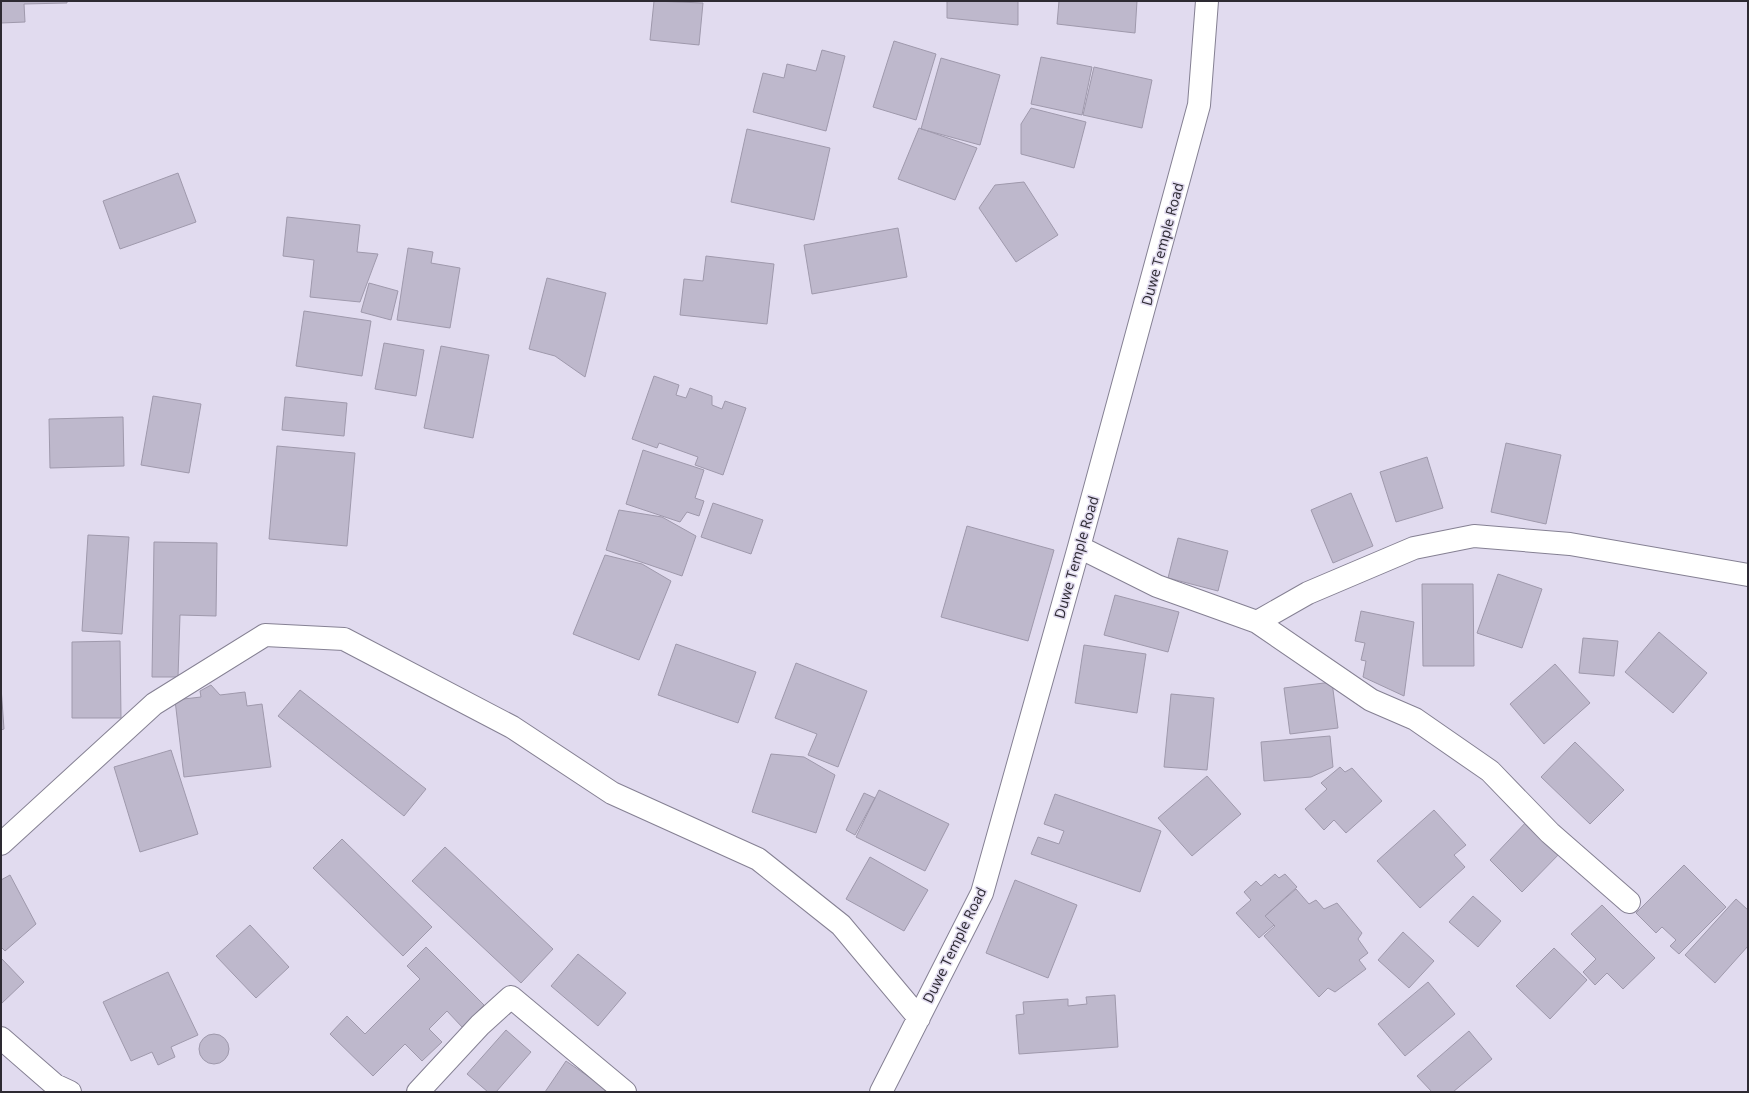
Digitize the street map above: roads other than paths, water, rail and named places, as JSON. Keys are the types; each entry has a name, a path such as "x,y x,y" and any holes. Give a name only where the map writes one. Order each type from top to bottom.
{"street":[{"name":"Duwe Temple Road","path":"881,1092 982,893 1079,547 1199,105 1207,1"},
{"path":"1257,622 1308,593 1414,548 1474,536 1570,544 1748,575"},
{"path":"1079,547 1157,586 1257,622 1371,700 1415,718 1490,772 1550,833 1629,902"},
{"path":"1,844 154,704 266,635 344,639 512,726 612,793 758,859 841,925 918,1018"},
{"path":"418,1092 480,1025 511,997 625,1092"},
{"path":"1,1038 55,1085 70,1092"}]}
